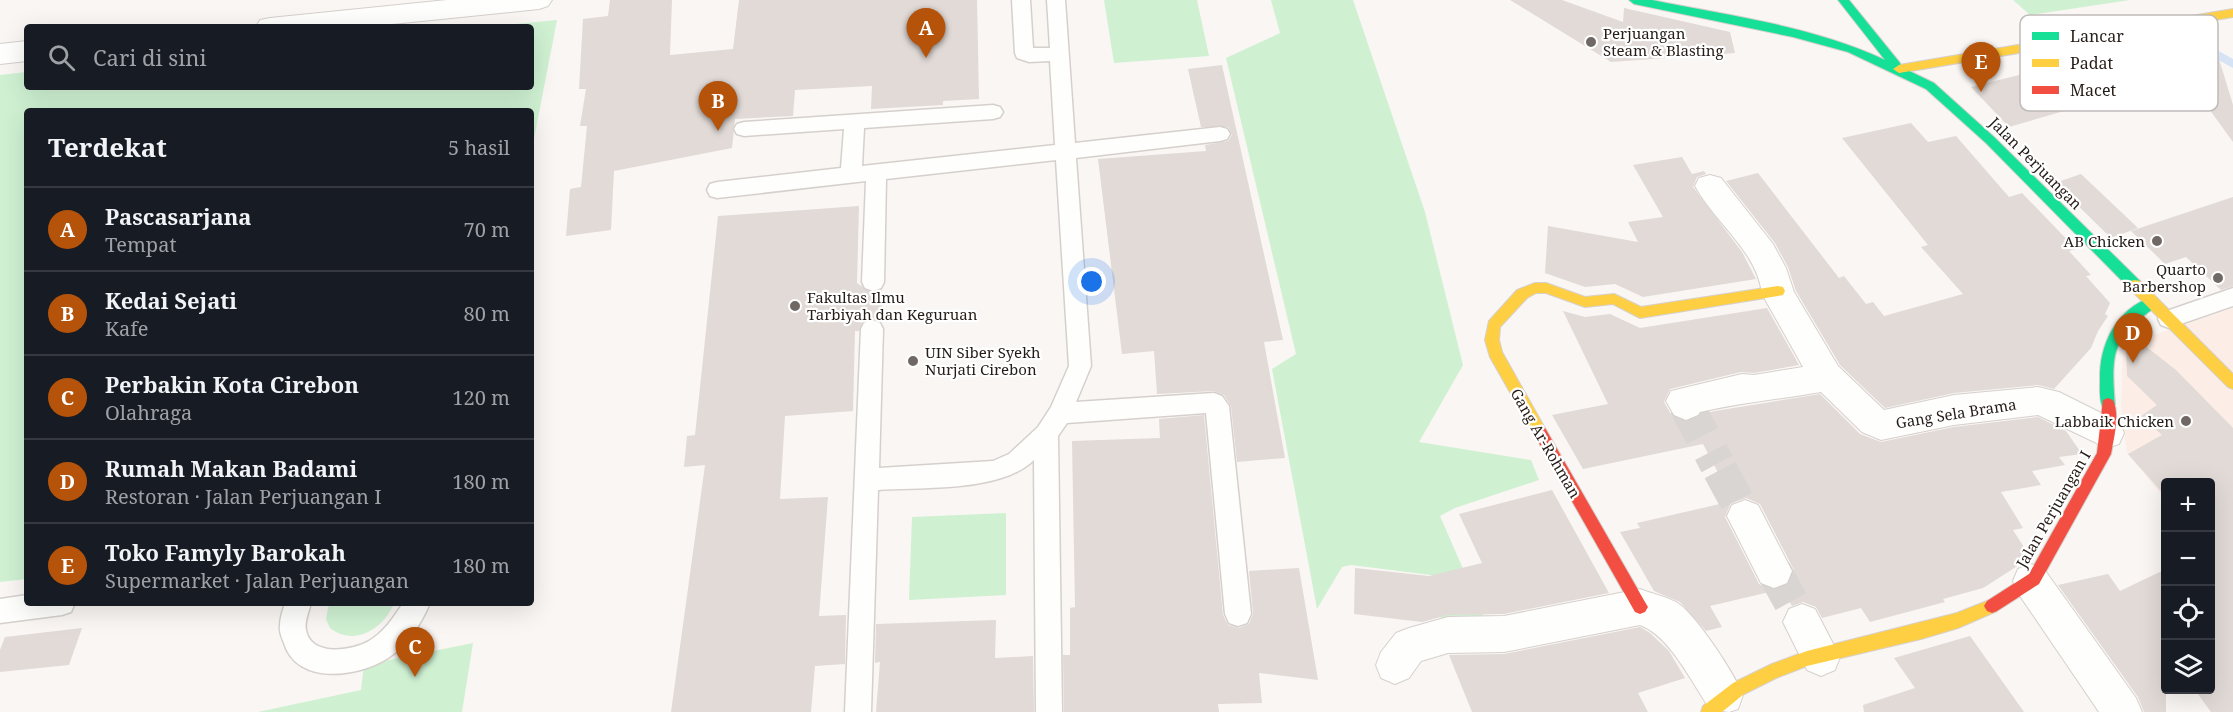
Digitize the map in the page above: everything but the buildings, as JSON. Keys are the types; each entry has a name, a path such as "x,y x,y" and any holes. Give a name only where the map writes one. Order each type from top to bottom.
{"street":[{"path":"300,24 539,0"},
{"name":"Jalan Perjuangan","path":"1634,0 1793,33 1852,49 1899,69 1930,86 1964,115 2233,383"},
{"path":"1843,0 1899,69 2020,49"},
{"path":"2218,16 2233,13"},
{"path":"0,54 24,51"},
{"name":"Gang Sela Brama","path":"1710,186 1765,260 1779,284 1778,291 1827,377 1874,422 1881,424 1954,410 2038,400 2047,402 2107,433"},
{"name":"Gang Ar-Rohman","path":"1640,607 1495,354 1492,340 1494,325 1522,294 1535,288 1546,288 1585,302 1614,298 1640,313 1778,291"},
{"name":"Jalan Perjuangan I","path":"1717,704 1753,680 1821,657 1966,618 2022,590 2031,581 2104,454 2107,433 2105,376 2109,342 2118,325 2131,313 2152,303"},
{"path":"1686,405 1683,401 1742,388 1754,389 1827,377"},
{"path":"1745,516 1774,571"},
{"path":"2031,581 2122,712"},
{"path":"1395,665 1409,646 1448,635 1504,634 1640,607 1665,615 1678,628 1717,704"},
{"path":"1802,622 1821,657"}],"lane":[{"path":"1022,0 1024,53 1029,55 1059,54"},
{"path":"866,480 995,471 1017,461 1046,434 1060,412 1080,366 1056,0"},
{"path":"744,129 993,112"},
{"path":"852,176 854,121"},
{"path":"717,190 1220,134"},
{"path":"873,282 876,174"},
{"path":"2169,319 2233,297"},
{"path":"858,712 872,329"},
{"path":"1060,412 1214,403 1217,406 1238,614"},
{"path":"1046,434 1049,712"},
{"path":"0,611 39,606"},
{"path":"297,606 294,612 293,634 302,652 320,662 343,664 369,657 392,641 410,621 416,606"}],"shaded area":[{"path":"2233,308 2233,574 2215,553 2215,478 2161,478 2161,494 2127,453 2121,408 2123,344 2146,326 2154,335"}],"green space":[{"path":"1104,0 1197,0 1209,56 1114,63"},
{"path":"1271,0 1353,0 1425,212 1463,365 1419,442 1531,460 1539,480 1455,508 1440,516 1484,617 1441,622 1439,576 1351,565 1342,567 1317,609 1272,369 1296,354 1226,58 1280,33"},
{"path":"2013,0 2130,0 2030,15"},
{"path":"557,20 534,139 534,108 24,108 24,579 0,582 0,75 24,72 24,90 534,90 534,24 515,24"},
{"path":"1006,513 1006,595 909,600 912,517"},
{"path":"328,606 392,606 383,621 376,627 358,635 349,636 339,633 330,628 326,619"},
{"path":"473,643 462,712 258,712 361,690 364,665"}],"waterway":[{"path":"2218,55 2233,64"}],"tunnel":[{"path":"1686,405 1717,464"},
{"path":"1720,470 1745,516"},
{"path":"1774,571 1802,622"}],"traffic: fast":[{"path":"1634,0 1793,33 1852,49 1930,86 1990,140 2135,285"},
{"path":"1843,0 1896,66"},
{"path":"2108,404 2106,369 2110,344 2125,323 2152,302"}],"traffic: slow":[{"path":"2218,16 2233,13"},
{"path":"1899,69 2020,49"},
{"path":"2135,285 2233,383"},
{"path":"1540,432 1495,353 1492,340 1494,325 1522,294 1535,288 1546,288 1585,302 1614,299 1640,313 1778,291"},
{"path":"1709,712 1739,689 1772,672 1807,659 1958,620 1992,606"}],"traffic: jam":[{"path":"1992,606 2034,579 2104,454 2108,431 2108,404"},
{"path":"1540,432 1640,607"}],"place":[{"name":"Perjuangan Steam & Blasting","path":"1591,42"},
{"name":"Pascasarjana","path":"926,58"},
{"name":"Toko Famyly Barokah","path":"1981,92"},
{"name":"Kedai Sejati","path":"718,131"},
{"name":"AB Chicken","path":"2157,241"},
{"name":"Quarto Barbershop","path":"2218,278"},
{"name":"Fakultas Ilmu Tarbiyah dan Keguruan","path":"795,306"},
{"name":"UIN Siber Syekh Nurjati Cirebon","path":"913,361"},
{"name":"Rumah Makan Badami","path":"2133,363"},
{"name":"Labbaik Chicken","path":"2186,421"},
{"name":"Perbakin Kota Cirebon","path":"415,677"}]}
